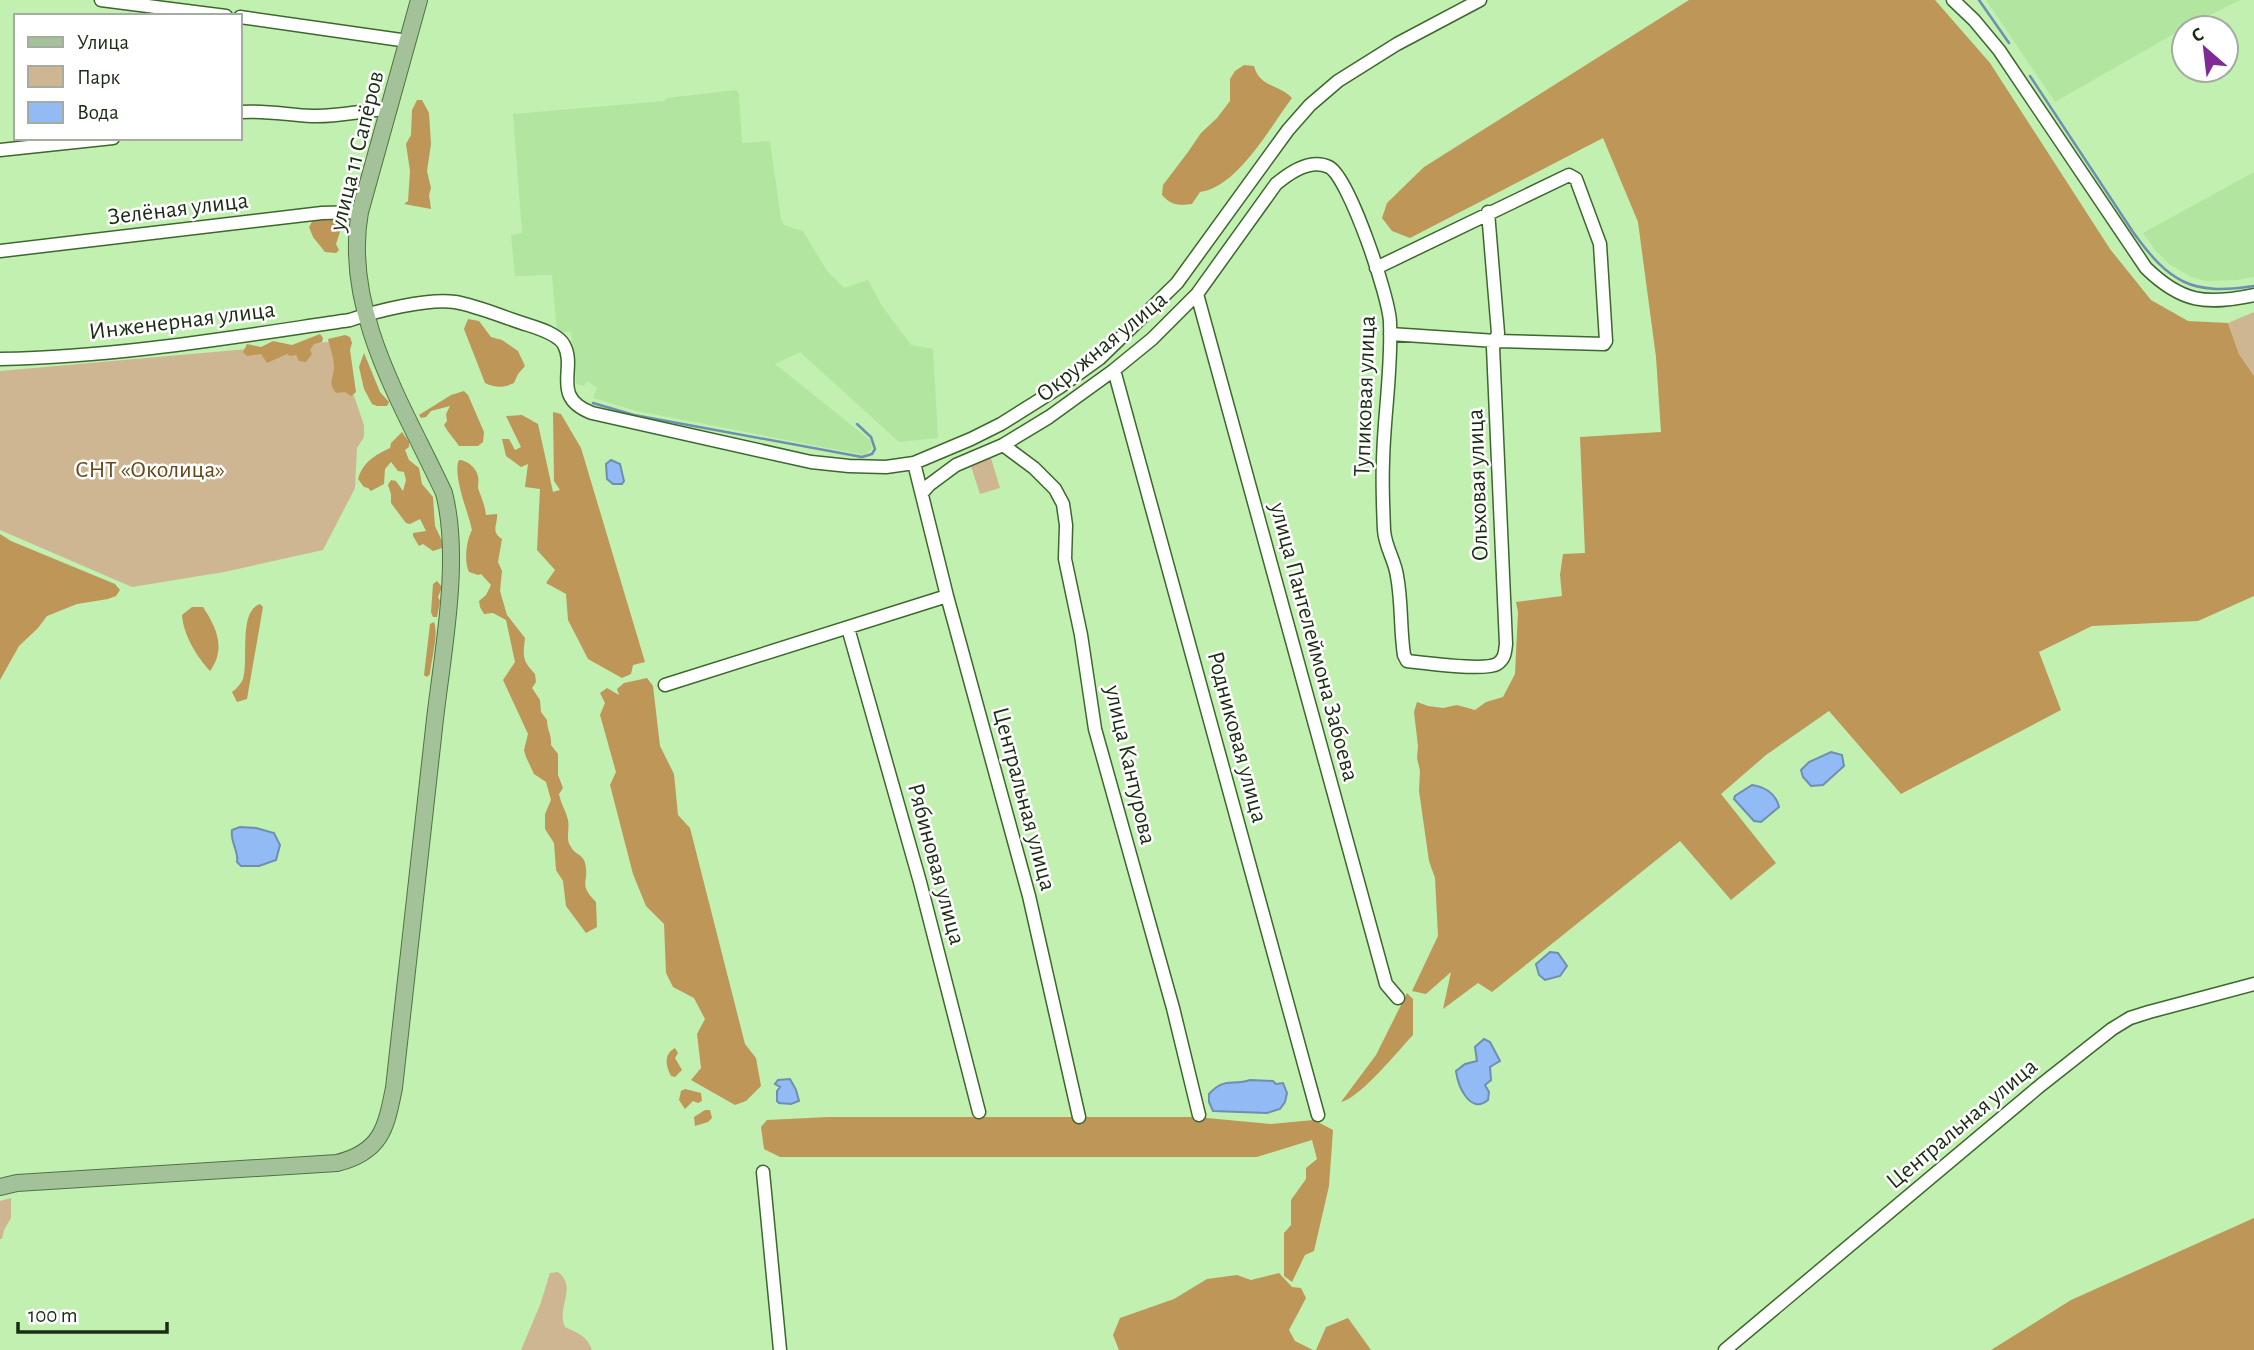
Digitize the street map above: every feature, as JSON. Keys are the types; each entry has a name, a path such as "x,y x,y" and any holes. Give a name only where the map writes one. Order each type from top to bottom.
{"main road":[{"name":"улица 11 Сапёров","path":"0,1187 17,1183 337,1163 367,1150 385,1127 394,1088 452,552 444,493 388,376 367,314 356,259 360,212 419,0"}],"street":[{"path":"102,0 210,14"},
{"name":"Инженерная улица","path":"0,359 149,349 350,320 367,314 422,304 453,302 556,337 564,344 567,388 582,409 592,413 811,462 886,467 914,463 1001,424 1060,387 1098,359 1177,283 1288,130 1310,105 1338,81 1480,0"},
{"path":"1953,0 1999,50 2146,268 2164,286 2185,296 2218,300 2254,295"},
{"path":"242,18 408,41"},
{"path":"242,112 338,116 390,108"},
{"path":"0,150 94,140"},
{"name":"Тупиковая улица","path":"1305,167 1320,165 1329,167 1336,173 1356,211 1385,290 1390,334 1382,463 1384,535 1397,574 1402,644 1407,661"},
{"name":"Окружная улица","path":"922,493 956,466 1003,444 1049,417 1152,339 1186,308 1276,184 1290,173 1305,167"},
{"path":"1376,268 1564,176 1573,176 1600,244 1606,341 1604,344 1390,334"},
{"name":"Зелёная улица","path":"0,251 322,213 360,212"},
{"name":"Ольховая улица","path":"1407,661 1494,666 1505,655 1493,347 1498,333 1488,212"},
{"name":"улица Пантелеймона Забоева","path":"1197,294 1386,984 1398,998"},
{"name":"Родниковая улица","path":"1114,370 1318,1115"},
{"name":"улица Кантурова","path":"1003,444 1034,468 1055,489 1063,503 1066,525 1065,559 1081,635 1095,729 1173,1008 1199,1115"},
{"name":"Центральная улица","path":"914,463 947,596 1029,896 1079,1117"},
{"path":"665,685 947,596"},
{"name":"Рябиновая улица","path":"848,628 920,882 979,1112"},
{"name":"Центральная улица","path":"1725,1350 2041,1085 2112,1029 2130,1018 2254,984"},
{"path":"764,1172 780,1350"}],"shaded area":[{"path":"1689,0 1935,0 1990,63 2110,249 2151,300 2188,321 2228,323 2239,354 2254,376 2254,596 2198,621 2092,626 2039,652 2061,710 1901,794 1829,711 1766,755 1721,794 1776,863 1731,900 1680,841 1492,992 1478,983 1443,1009 1451,972 1426,994 1412,991 1438,936 1435,878 1429,861 1419,791 1420,771 1414,712 1417,702 1443,708 1457,705 1475,710 1486,702 1503,697 1515,674 1518,612 1516,602 1562,596 1560,575 1563,554 1585,553 1580,437 1661,432 1656,357 1638,222 1603,138 1410,238 1392,231 1382,218 1387,203 1424,167"},
{"path":"1986,0 2240,0 2212,14 2170,14 2170,36 2055,102"},
{"path":"1244,65 1254,66 1260,78 1292,98 1252,154 1227,180 1200,192 1192,204 1172,203 1162,195 1163,185 1201,133 1230,101 1230,79 1235,71"},
{"path":"736,90 739,94 742,143 770,141 784,225 803,231 827,271 844,288 868,280 882,306 911,345 933,349 938,438 899,442 800,352 775,364 870,440 872,449 864,455 637,411 593,398 597,388 587,381 584,386 576,384 571,332 557,332 552,275 515,276 511,235 522,233 513,114 665,101 667,98"},
{"path":"417,100 422,100 429,113 431,144 427,171 431,188 431,209 404,204 408,201 410,171 406,144 411,135 412,110"},
{"path":"2254,172 2254,277 2206,281 2191,277 2169,264 2143,233"},
{"path":"338,212 340,232 336,244 339,250 336,253 325,252 309,227 313,220 312,215"},
{"path":"468,319 479,321 491,337 502,340 518,351 525,366 514,383 500,387 485,383 464,329"},
{"path":"320,334 322,342 314,344 310,350 312,354 306,362 299,361 296,355 287,354 267,363 261,354 247,356 243,352 247,344 261,347 273,341 292,345"},
{"path":"345,335 350,337 352,343 350,350 356,392 351,396 345,392 336,393 331,383 334,364 328,339"},
{"path":"364,353 380,392 389,402 387,406 372,404 364,389 359,367"},
{"path":"464,391 484,432 483,442 478,446 459,446 447,431 444,425 450,406 431,411 426,417 421,418 419,415 451,395"},
{"path":"553,412 561,414 581,448 645,662 633,665 631,674 622,678 588,659 568,620 566,594 546,583 555,570 537,550 540,489 525,487 528,464 521,467 506,456 502,439 509,439 515,450 521,447 506,416 522,415 538,424 553,492 560,490 554,481"},
{"path":"402,432 409,442 409,447 405,450 409,460 419,468 422,484 433,497 435,526 442,541 442,548 433,551 423,544 419,546 413,536 413,533 426,531 420,519 406,523 391,503 388,485 391,480 396,481 403,491 406,480 404,472 398,471 391,462 385,469 384,484 371,491 358,479 366,464 390,448 391,443"},
{"path":"459,460 468,463 476,471 486,515 497,514 495,530 502,539 498,562 502,571 500,591 507,615 525,638 524,658 535,674 536,682 532,688 540,700 541,712 547,720 551,745 558,754 558,775 563,788 559,794 568,820 568,841 584,860 585,887 596,902 597,927 586,933 566,906 563,881 556,870 554,843 545,829 545,814 551,800 546,782 534,774 526,757 524,750 528,734 503,680 515,662 506,620 493,613 484,614 479,601 491,585 481,574 469,572 467,568 466,551 472,530 459,485"},
{"path":"0,534 115,584 120,590 116,596 108,599 77,604 47,616 19,646 0,680"},
{"path":"437,581 442,587 438,597 440,601 437,617 433,617 433,584"},
{"path":"260,604 263,607 247,699 237,702 232,692 243,679 245,671 249,616 253,608"},
{"path":"192,607 203,607 216,631 218,655 210,671 185,630 182,615"},
{"path":"434,622 435,640 430,674 427,677 424,675 430,624"},
{"path":"647,678 653,686 660,746 674,774 678,815 690,828 745,1044 756,1058 761,1086 746,1101 735,1105 691,1080 701,1068 697,1034 705,1019 694,998 673,987 666,973 664,924 646,906 633,874 610,785 616,772 600,715 605,703 600,693 607,688 619,695 617,689 624,683"},
{"path":"1407,993 1413,999 1413,1035 1368,1083 1349,1099 1341,1102 1376,1055"},
{"path":"675,1048 678,1053 675,1058 682,1070 675,1077 671,1076 667,1060 669,1053"},
{"path":"685,1089 701,1093 702,1101 693,1101 685,1109 679,1100 681,1091"},
{"path":"710,1110 712,1118 695,1126 694,1117"},
{"path":"828,1117 1196,1117 1271,1124 1314,1120 1333,1130 1329,1186 1314,1251 1305,1255 1292,1282 1284,1276 1284,1233 1291,1225 1291,1200 1306,1179 1306,1168 1317,1159 1312,1140 1257,1157 780,1157 764,1149 761,1127 767,1120"},
{"path":"2254,1218 2254,1350 1991,1350 2071,1300"},
{"path":"1279,1273 1292,1287 1301,1288 1306,1298 1289,1330 1295,1341 1313,1350 1119,1350 1113,1335 1120,1318 1174,1299 1207,1279 1237,1275 1251,1280"},
{"path":"1348,1318 1371,1350 1316,1350 1326,1327"}],"green space":[{"path":"2254,312 2254,376 2239,354 2228,323"},
{"name":"СНТ «Околица»","path":"339,341 364,425 364,437 357,448 355,488 323,550 224,572 132,587 0,530 0,371"},
{"path":"990,455 1000,488 980,494 970,463"},
{"path":"11,1198 11,1218 0,1239 0,1201"},
{"path":"558,1272 564,1278 567,1291 563,1312 565,1327 585,1338 592,1350 521,1350 550,1273"}],"water":[{"path":"611,460 620,464 624,481 622,484 613,484 607,479 606,464"},
{"path":"1831,752 1842,755 1844,766 1823,785 1811,786 1801,770 1809,762"},
{"path":"1752,785 1769,792 1779,807 1761,822 1754,821 1734,799"},
{"path":"240,827 274,833 280,845 276,860 259,866 241,866 237,862 232,834 232,830"},
{"path":"1550,952 1558,953 1567,966 1560,976 1545,980 1539,975 1536,964"},
{"path":"1484,1039 1490,1042 1500,1061 1490,1067 1491,1080 1485,1085 1489,1092 1488,1100 1476,1104 1462,1091 1456,1071 1465,1064 1477,1061 1475,1047"},
{"path":"790,1079 799,1101 791,1104 779,1103 777,1091 780,1087 775,1084 778,1080"},
{"path":"1250,1080 1283,1083 1287,1093 1280,1109 1267,1113 1213,1111 1209,1094 1214,1089 1219,1085"}],"waterway":[{"path":"1979,0 2009,43"},
{"path":"2030,76 2133,232 2158,263 2183,282 2198,286 2214,289 2254,286"},
{"path":"593,403 634,415 862,457 872,454 875,449 871,437 857,424"}]}
